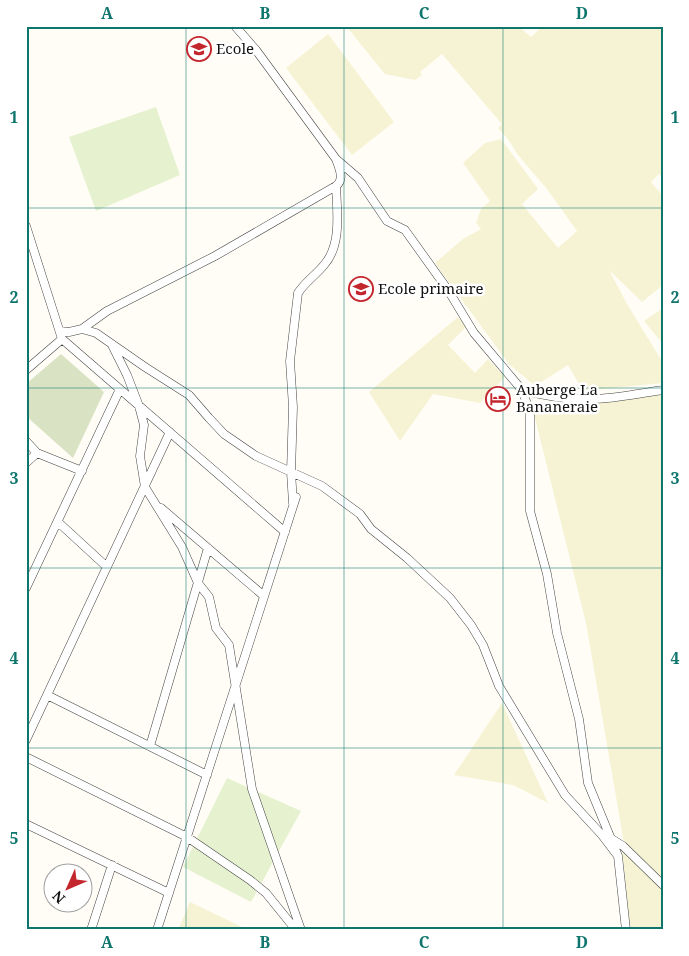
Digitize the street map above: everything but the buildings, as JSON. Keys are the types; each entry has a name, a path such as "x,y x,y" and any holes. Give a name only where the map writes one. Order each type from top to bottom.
{"street":[{"path":"236,26 256,50 336,159 358,178 388,221 405,230 448,290 474,332 522,390 530,412 530,511 547,574 557,633 579,719 588,783 618,856 626,930"},
{"path":"60,331 69,332 82,329 107,311 215,256 336,186 340,183 342,177 336,159"},
{"path":"157,930 295,501 291,472 293,407 290,361 298,293 326,263 336,241 336,186"},
{"path":"26,226 62,339 285,532"},
{"path":"82,329 96,333 189,395 224,434 256,456 322,486 342,499 360,514 371,529 407,558 450,598 471,625 483,645 499,686 565,795 594,826 618,856"},
{"path":"26,370 62,339"},
{"path":"111,343 127,375 144,425 140,456 143,489 154,502 182,547 198,583 209,597 216,628 229,645 252,789 301,930"},
{"path":"26,588 28,578 58,522 120,389"},
{"path":"522,390 546,396 581,399 663,390"},
{"path":"26,740 170,432"},
{"path":"26,441 38,453 82,471"},
{"path":"26,463 38,453"},
{"path":"154,502 264,596"},
{"path":"58,522 107,567"},
{"path":"150,746 208,548"},
{"path":"47,695 207,774"},
{"path":"26,757 187,837 261,889 296,930"},
{"path":"26,824 169,893"},
{"path":"594,826 623,846 663,885"},
{"path":"91,930 112,866"}],"shaded area":[{"path":"346,26 518,26 531,37 543,26 663,26 663,178 659,174 651,182 663,196 663,285 642,302 609,270 627,304 663,363 663,383 583,391 568,365 535,386 509,364 435,263 463,239 481,229 476,223 481,209 490,201 463,163 485,143 501,139 538,189 522,204 558,248 577,231 547,189 498,128 502,124 442,54 420,72 422,75 415,80 385,74"},
{"path":"328,34 394,122 352,155 286,68"},
{"path":"663,308 663,344 644,321"},
{"path":"458,317 466,327 448,345 475,373 488,359 505,377 480,403 433,394 400,441 369,392"},
{"path":"663,393 663,882 624,843 586,623 533,410"},
{"path":"502,703 548,803 513,785 454,775"},
{"path":"622,847 663,887 663,930 630,930"},
{"path":"190,902 242,927 240,930 178,930"}],"green space":[{"path":"156,107 180,175 96,211 69,137"},
{"path":"61,354 104,392 73,458 26,416 26,384"},
{"path":"227,778 301,811 251,902 183,867"}],"place":[{"name":"Ecole","path":"199,49"},
{"name":"Ecole primaire","path":"361,289"},
{"name":"Auberge La Bananeraie","path":"498,399"}]}
